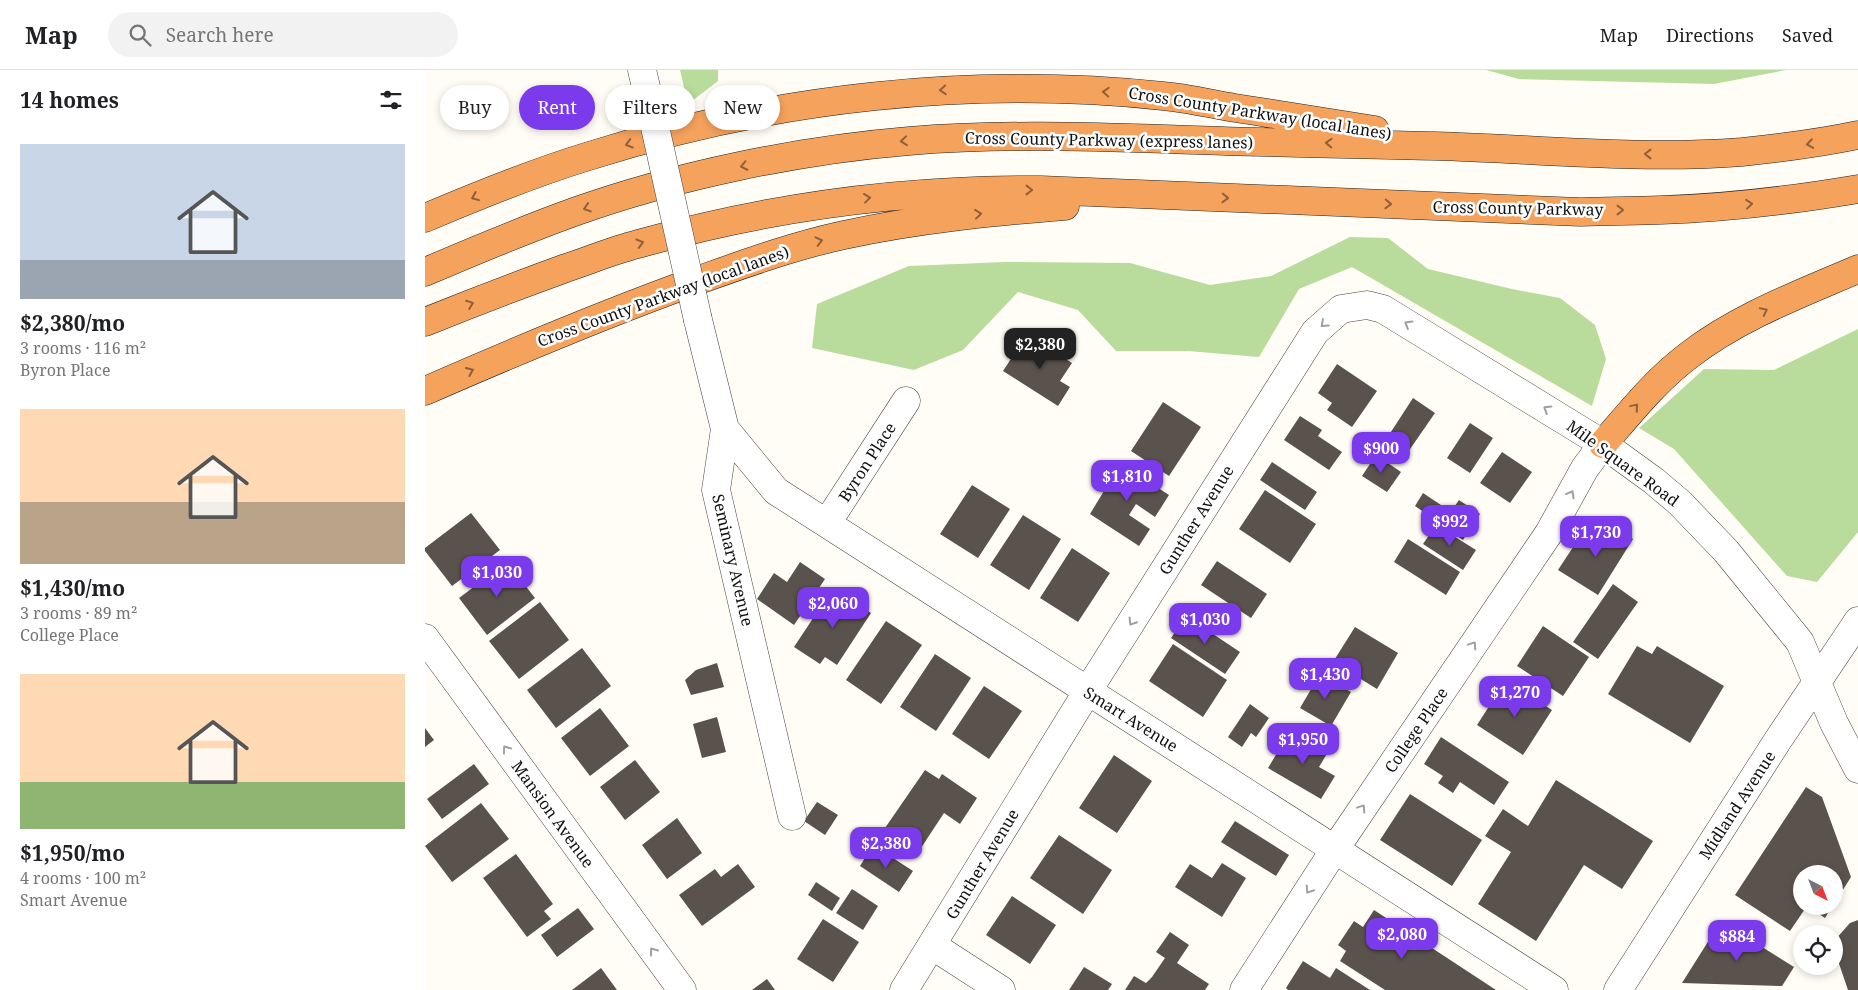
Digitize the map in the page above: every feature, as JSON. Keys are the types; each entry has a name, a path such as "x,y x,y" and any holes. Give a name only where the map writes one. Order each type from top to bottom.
{"highway":[{"name":"Cross County Parkway (local lanes)","path":"425,218 546,170 640,141 780,109 847,99 924,92 1020,89 1165,96 1483,148"},
{"name":"Cross County Parkway (express lanes)","path":"425,272 531,229 621,197 763,161 868,145 954,137 1053,135 1483,148"},
{"path":"1483,148 1605,154 1730,152 1782,148 1858,135"},
{"name":"Cross County Parkway","path":"1177,196 1581,212 1727,206 1858,189"},
{"path":"425,322 532,280 636,244 718,223 831,202 903,194 989,190 1041,190 1177,196"},
{"name":"Cross County Parkway (local lanes)","path":"425,391 605,315 743,264 843,235 938,218 1177,196"},
{"path":"1603,444 1642,398 1688,356 1741,322 1858,269"}],"street":[{"name":"Seminary Avenue","path":"642,70 698,320 725,429 716,490 792,816"},
{"name":"Mile Square Road","path":"1367,305 1383,309 1603,444 1680,503 1726,551 1800,642 1834,723 1858,769"},
{"name":"Gunther Avenue","path":"904,990 933,946 1087,692 1315,332 1341,309 1367,305"},
{"name":"Byron Place","path":"827,523 906,401"},
{"name":"Smart Avenue","path":"725,429 777,490 1087,692 1554,990"},
{"name":"College Place","path":"1244,990 1335,849 1549,533 1585,468 1603,444"},
{"name":"Midland Avenue","path":"1618,990 1858,621"},
{"name":"Mansion Avenue","path":"425,638 681,990"},
{"path":"933,946 1001,990"}],"green space":[{"path":"680,70 718,70 718,81 713,85 705,85 705,91 695,99 695,85 684,85"},
{"path":"1486,70 1786,70 1714,84 1519,79"},
{"path":"1350,237 1388,238 1428,269 1512,289 1560,298 1595,325 1606,359 1592,406 1352,267 1299,289 1259,357 1188,351 1116,351 1078,310 1018,292 963,350 914,370 812,348 817,304 909,266 1005,262 1130,263 1210,285 1271,276"},
{"path":"1858,329 1858,532 1817,582 1787,576 1674,449 1639,428 1704,369 1774,370"}],"building":[{"path":"1027,334 1072,363 1060,381 1070,387 1058,406 1003,371"},
{"path":"1337,364 1377,391 1352,427 1327,410 1332,403 1318,393"},
{"path":"1413,398 1435,413 1408,452 1387,438"},
{"path":"1163,402 1201,427 1169,476 1131,451"},
{"path":"1300,416 1322,430 1318,436 1342,452 1329,470 1284,440"},
{"path":"1470,423 1493,438 1470,473 1447,458"},
{"path":"1502,452 1532,472 1510,503 1480,483"},
{"path":"1376,455 1401,472 1387,492 1362,476"},
{"path":"1115,460 1169,495 1155,517 1136,504 1129,515 1150,529 1139,546 1090,514 1107,486 1100,482"},
{"path":"1272,462 1317,492 1305,510 1260,480"},
{"path":"972,485 1010,509 978,558 940,534"},
{"path":"1265,490 1316,524 1290,563 1239,529"},
{"path":"1423,493 1444,507 1435,520 1415,506"},
{"path":"1459,500 1480,514 1463,540 1441,526"},
{"path":"471,513 500,550 452,586 425,551 425,548"},
{"path":"1023,515 1061,539 1029,590 990,565"},
{"path":"1603,520 1633,539 1598,595 1558,570 1577,541 1586,547"},
{"path":"1436,525 1476,550 1463,570 1423,544"},
{"path":"1408,539 1460,572 1446,595 1394,562"},
{"path":"1072,548 1110,573 1078,622 1040,598"},
{"path":"1217,561 1267,594 1251,618 1201,585"},
{"path":"507,562 535,598 487,635 459,598"},
{"path":"800,562 825,579 794,625 757,599 774,573 787,582"},
{"path":"1613,584 1638,602 1598,659 1573,642"},
{"path":"833,588 871,613 837,665 825,657 820,664 794,647"},
{"path":"540,602 569,640 519,679 489,641"},
{"path":"1186,616 1240,652 1225,674 1171,638"},
{"path":"886,621 922,645 881,704 846,680"},
{"path":"1543,626 1589,657 1563,696 1517,666"},
{"path":"1355,627 1398,653 1377,689 1333,662"},
{"path":"1173,644 1227,680 1203,717 1149,681"},
{"path":"1637,646 1652,654 1657,646 1724,686 1690,743 1608,694"},
{"path":"582,648 611,686 556,728 527,690"},
{"path":"935,654 971,678 936,731 900,707"},
{"path":"717,663 724,687 691,695 685,680 696,670"},
{"path":"1320,674 1351,692 1331,726 1300,708"},
{"path":"1506,680 1552,710 1523,755 1477,725"},
{"path":"984,686 1022,711 989,759 952,734"},
{"path":"1250,704 1269,718 1256,737 1251,733 1242,747 1228,737"},
{"path":"600,708 629,746 590,776 561,738"},
{"path":"717,717 726,752 702,758 693,724"},
{"path":"425,728 434,740 425,747"},
{"path":"1291,730 1328,752 1319,767 1335,776 1321,799 1268,768"},
{"path":"1441,737 1509,782 1494,805 1460,782 1453,793 1438,783 1443,776 1424,764"},
{"path":"1114,755 1152,781 1117,833 1079,808"},
{"path":"635,760 660,792 625,820 600,787"},
{"path":"474,764 489,784 442,819 427,799"},
{"path":"925,770 939,779 942,774 977,798 960,824 944,813 919,851 885,828"},
{"path":"1556,780 1653,841 1622,889 1584,865 1536,941 1478,904 1511,852 1485,836 1503,809 1528,826"},
{"path":"1806,787 1822,797 1851,877 1843,890 1843,865 1793,865 1793,915 1801,915 1790,931 1735,895"},
{"path":"1410,794 1482,840 1452,886 1380,840"},
{"path":"817,802 838,815 825,835 804,821"},
{"path":"481,803 509,839 452,882 425,846"},
{"path":"677,818 702,853 667,879 642,845"},
{"path":"1235,821 1289,855 1276,876 1221,842"},
{"path":"1059,835 1112,870 1083,914 1030,878"},
{"path":"873,845 913,871 899,892 860,866"},
{"path":"516,854 553,904 544,911 551,919 527,937 483,878"},
{"path":"1222,863 1246,878 1222,917 1175,887 1190,864 1212,878"},
{"path":"738,864 755,887 702,926 679,895 715,869 721,877"},
{"path":"816,882 840,898 832,911 808,895"},
{"path":"852,889 878,906 863,930 836,913"},
{"path":"1012,896 1056,925 1030,964 986,935"},
{"path":"578,908 594,929 557,957 541,935"},
{"path":"1374,910 1496,990 1385,990 1340,961 1346,951 1338,945 1354,921 1363,927"},
{"path":"823,919 859,942 833,982 797,959"},
{"path":"1858,920 1858,990 1848,990 1843,975 1843,931 1850,923"},
{"path":"1721,921 1793,966 1782,986 1682,983"},
{"path":"1170,932 1189,945 1177,963 1209,984 1205,990 1125,990 1134,976 1146,983 1152,977 1165,958 1156,952"},
{"path":"1303,961 1330,978 1336,968 1370,990 1288,990 1286,988"},
{"path":"1084,967 1112,984 1108,990 1069,990"},
{"path":"601,968 617,990 572,990"},
{"path":"767,979 775,990 752,990"}]}
